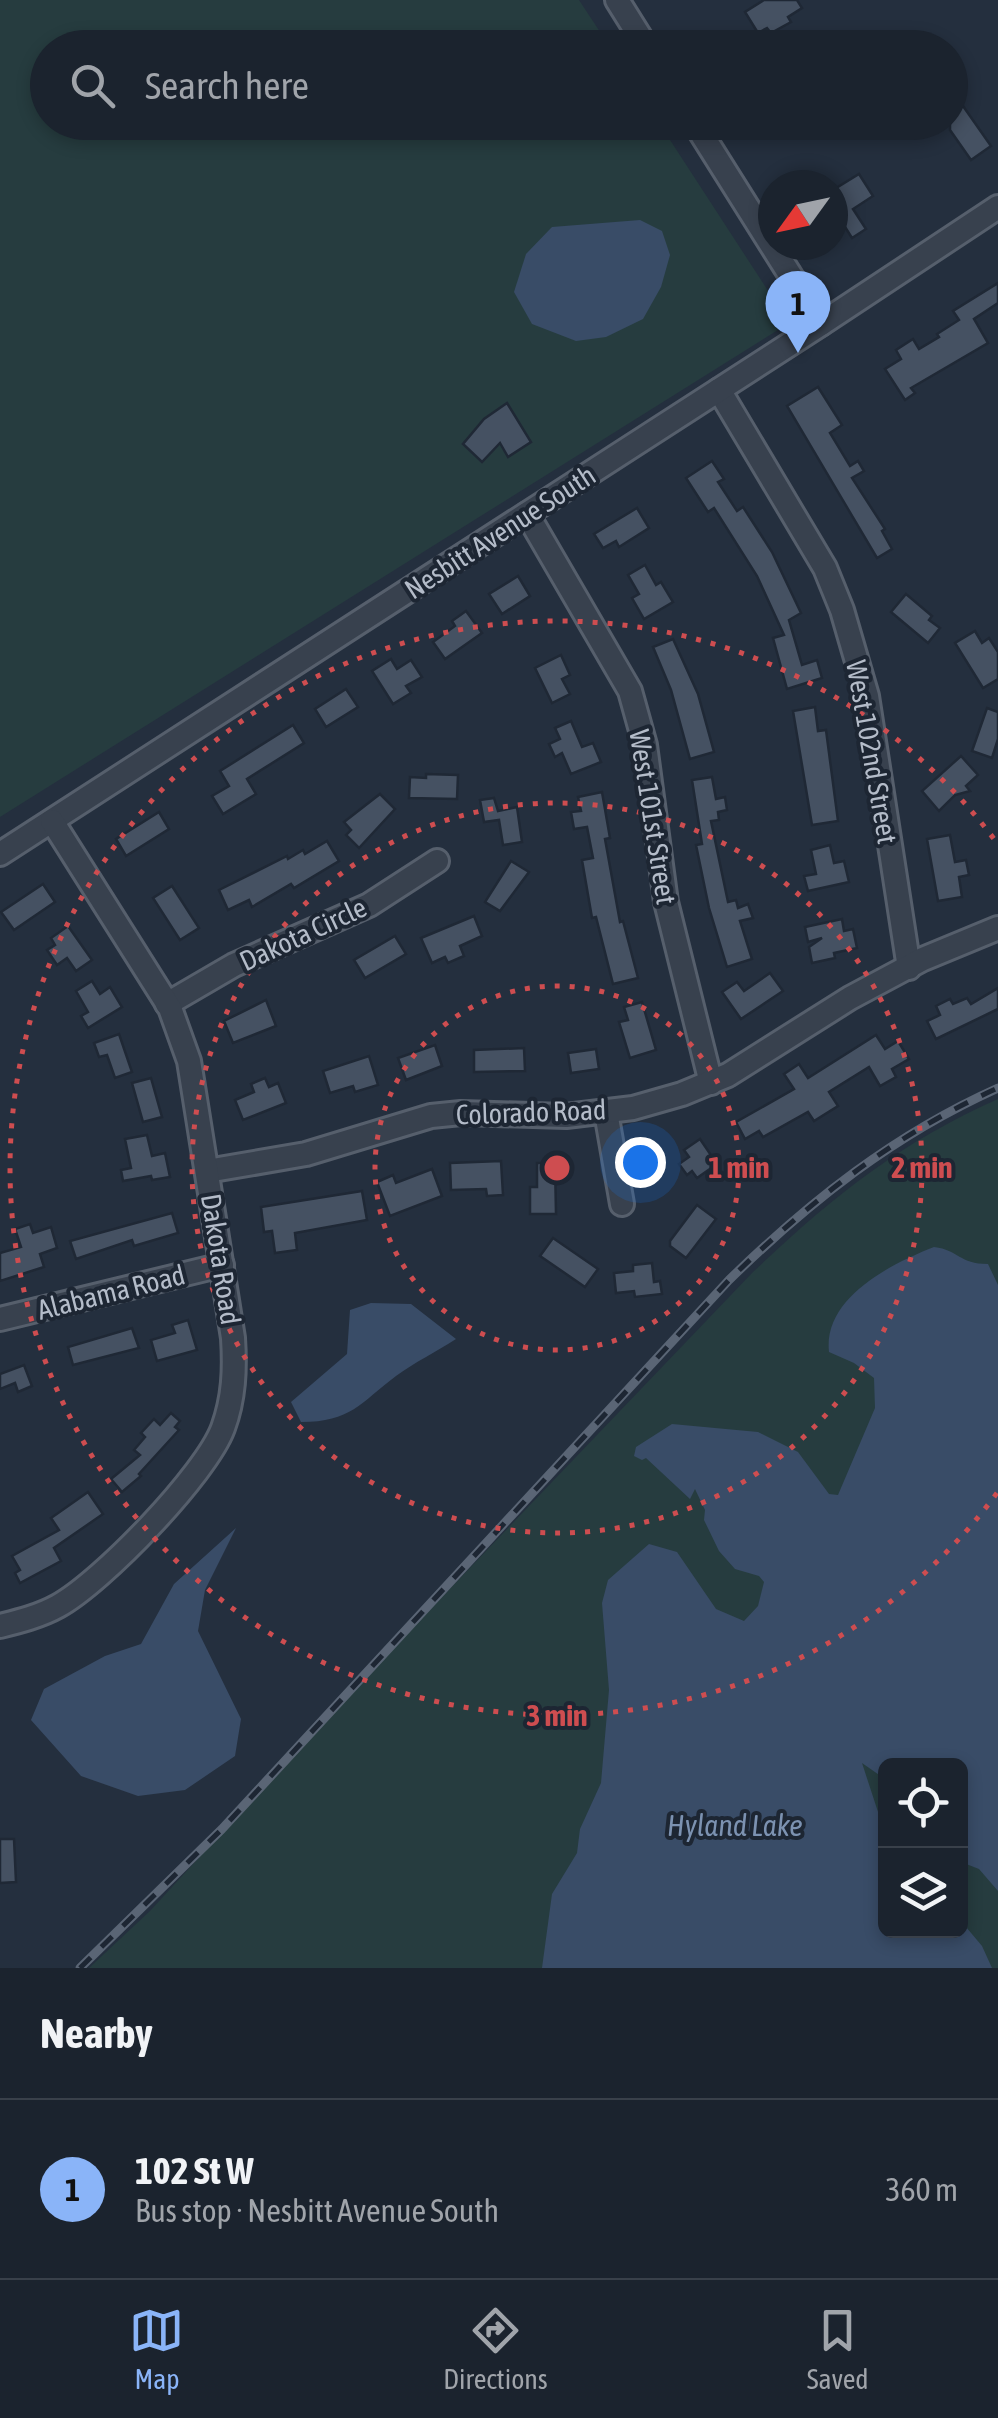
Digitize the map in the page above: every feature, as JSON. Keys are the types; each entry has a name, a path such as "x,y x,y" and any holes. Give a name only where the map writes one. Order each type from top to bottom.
{"street":[{"path":"617,0 636,30"},
{"path":"705,140 821,324"},
{"name":"Nesbitt Avenue South","path":"0,854 998,207"},
{"name":"West 102nd Street","path":"718,390 825,568 842,610 867,696 908,968"},
{"name":"West 101st Street","path":"526,514 630,691 645,745 666,902 711,1083"},
{"name":"Dakota Road","path":"0,1626 57,1606 86,1588 207,1460 227,1416 235,1369 190,1061 182,1033 52,821"},
{"name":"Dakota Circle","path":"167,1004 234,965 369,905 437,861"},
{"name":"Colorado Road","path":"207,1171 306,1154 431,1116 566,1116 633,1108 711,1083 850,998 957,943 998,928"},
{"path":"606,1112 622,1204"},
{"name":"Alabama Road","path":"0,1319 222,1265"}],"green space":[{"path":"0,0 579,0 599,30 30,30 30,140 670,140 789,323 0,817"},
{"path":"998,1099 998,1968 89,1968 150,1911 352,1691 753,1272 868,1174 929,1134"}],"water":[{"path":"640,220 662,231 670,255 661,287 643,319 606,337 576,341 532,324 514,292 526,254 552,227"},
{"name":"Hyland Lake","path":"934,1247 971,1262 988,1264 998,1285 998,1891 979,1869 968,1865 968,1758 878,1758 878,1774 862,1763 878,1812 878,1938 968,1938 968,1929 982,1946 992,1968 542,1968 552,1894 577,1853 580,1829 601,1783 609,1690 602,1603 608,1580 649,1544 677,1552 716,1609 744,1621 758,1606 764,1582 759,1576 735,1569 719,1551 695,1489 690,1499 646,1458 634,1456 636,1447 672,1424 758,1432 798,1452 829,1494 838,1495 875,1408 874,1378 829,1352 830,1332 849,1299 899,1262"},
{"path":"371,1303 411,1304 456,1339 403,1371 344,1415 301,1422 291,1402 347,1354 350,1310"},
{"path":"236,1528 205,1590 198,1631 241,1719 235,1756 185,1790 138,1796 81,1776 31,1720 44,1689 105,1656 141,1644 174,1584"}],"building":[{"path":"764,0 797,0 802,8 788,17 791,22 776,30 756,30 745,12"},
{"path":"968,113 991,146 971,160 957,140 968,140"},
{"path":"859,174 873,196 853,209 866,229 852,238 848,232 848,181"},
{"path":"998,283 998,303 974,319 988,343 911,388 915,393 905,400 885,369 901,359 896,350 913,339 919,349 939,337 937,334 959,320 953,311"},
{"path":"818,387 842,425 830,433 850,466 858,461 864,471 852,478 885,529 882,531 892,549 877,558 787,406"},
{"path":"507,403 531,442 508,457 500,443 482,462 463,444 484,419"},
{"path":"712,461 724,479 718,482 737,511 743,507 772,552 801,613 789,620 802,665 817,660 822,678 787,689 773,638 784,635 757,576 714,508 708,512 686,478"},
{"path":"637,508 649,528 619,547 616,541 603,548 594,534"},
{"path":"645,565 656,585 661,582 673,602 644,619 632,598 639,594 628,575"},
{"path":"518,576 530,596 502,614 489,594"},
{"path":"906,594 940,628 928,643 891,612"},
{"path":"466,611 482,633 445,659 433,642 455,626 452,621"},
{"path":"975,631 982,643 989,638 998,652 998,679 983,688 955,643"},
{"path":"673,639 698,694 714,752 690,759 671,690 653,647"},
{"path":"561,655 570,675 562,679 570,694 552,703 535,668"},
{"path":"391,659 397,669 411,660 422,677 406,686 411,693 393,704 372,671"},
{"path":"346,689 358,707 326,727 315,709"},
{"path":"815,707 818,731 826,730 838,821 812,825 793,711"},
{"path":"987,708 998,712 998,739 992,758 972,751"},
{"path":"571,721 582,747 593,743 601,762 571,774 562,753 555,757 549,744 560,739 555,728"},
{"path":"293,725 304,743 247,779 256,794 223,814 212,796 229,786 220,771"},
{"path":"961,756 978,775 966,786 970,791 955,795 939,811 922,791"},
{"path":"426,774 458,775 457,799 409,798 410,777 426,778"},
{"path":"712,777 716,799 725,797 727,810 718,812 719,820 711,821 728,902 736,900 738,908 748,904 753,918 740,921 752,959 727,967 696,845 702,844 692,780"},
{"path":"602,792 610,838 605,839 620,922 623,921 638,978 613,984 596,917 592,918 582,860 593,858 587,827 574,829 571,812 581,811 578,797"},
{"path":"380,794 395,809 359,848 346,835 351,830 344,822"},
{"path":"494,798 498,811 517,807 522,842 503,845 499,820 484,822 480,800"},
{"path":"159,812 169,829 126,856 116,839"},
{"path":"950,835 955,862 966,860 969,875 959,877 962,897 938,901 927,839"},
{"path":"327,841 339,861 252,907 249,900 228,910 219,890"},
{"path":"830,845 834,863 844,861 849,882 808,891 804,876 816,874 811,850"},
{"path":"511,861 529,872 500,911 485,902"},
{"path":"43,884 55,902 14,930 1,912"},
{"path":"172,886 199,928 180,940 153,898"},
{"path":"474,916 482,936 460,946 464,956 448,963 445,957 432,963 421,938"},
{"path":"842,919 844,931 853,929 857,948 812,963 809,947 822,938 808,942 805,927"},
{"path":"68,926 92,960 76,971 67,958 57,965 47,950 55,945 51,938"},
{"path":"395,936 406,954 365,978 354,960"},
{"path":"770,973 783,991 741,1019 722,992 737,982 744,991"},
{"path":"92,981 100,994 110,987 122,1007 88,1028 81,1016 88,1012 76,991"},
{"path":"998,988 998,1009 936,1039 927,1021 940,1015 936,1006 950,999 953,1004 967,998 971,1004"},
{"path":"266,1000 276,1026 233,1043 224,1021"},
{"path":"642,1002 656,1050 630,1058 619,1022 628,1020 624,1007"},
{"path":"119,1034 132,1072 115,1078 107,1055 99,1057 94,1043"},
{"path":"876,1035 885,1049 898,1041 909,1059 892,1069 896,1077 880,1086 869,1067 829,1092 838,1106 814,1121 808,1112 763,1137 759,1131 745,1139 736,1122 794,1089 784,1074 799,1064 808,1078"},
{"path":"435,1045 442,1066 406,1080 398,1058"},
{"path":"524,1048 525,1071 474,1072 474,1050"},
{"path":"596,1049 599,1069 571,1073 568,1053"},
{"path":"369,1056 378,1085 355,1092 353,1086 330,1093 323,1071"},
{"path":"151,1078 162,1117 143,1122 132,1083"},
{"path":"265,1078 269,1087 278,1083 286,1103 243,1120 235,1100 254,1092 251,1084"},
{"path":"147,1135 152,1156 165,1153 170,1177 123,1181 121,1170 131,1168 125,1139"},
{"path":"700,1139 717,1164 697,1178 692,1171 687,1175 679,1164 689,1157 684,1150"},
{"path":"501,1161 503,1195 487,1196 486,1189 451,1190 450,1163"},
{"path":"537,1163 555,1163 556,1214 530,1214 530,1187 537,1187"},
{"path":"432,1169 442,1196 390,1216 377,1182 393,1175 396,1183"},
{"path":"362,1191 367,1220 295,1233 297,1250 275,1253 272,1231 264,1232 261,1207"},
{"path":"697,1205 716,1219 686,1258 670,1246 670,1241"},
{"path":"172,1213 178,1233 134,1246 132,1240 76,1259 70,1241"},
{"path":"30,1224 33,1233 51,1227 57,1248 40,1254 44,1267 0,1281 0,1253 21,1247 15,1229"},
{"path":"553,1238 598,1269 585,1287 540,1256"},
{"path":"652,1263 654,1282 660,1281 662,1294 635,1297 634,1291 616,1293 614,1273"},
{"path":"188,1320 197,1350 157,1361 151,1340 175,1333 172,1325"},
{"path":"132,1328 139,1348 73,1365 68,1347"},
{"path":"24,1365 32,1386 18,1392 15,1383 0,1389 0,1374"},
{"path":"171,1413 180,1421 175,1427 179,1430 141,1476 122,1492 111,1479 140,1455 134,1450 145,1437 141,1433 154,1419 160,1425"},
{"path":"88,1492 103,1514 54,1548 61,1561 20,1583 15,1573 20,1570 12,1556 59,1530 51,1518"},
{"path":"0,1839 14,1839 16,1882 0,1883"}],"railway":[{"path":"80,1968 222,1829 729,1280 855,1172 924,1126 998,1088"}],"place":[{"name":"102 St W","path":"798,353"}]}
